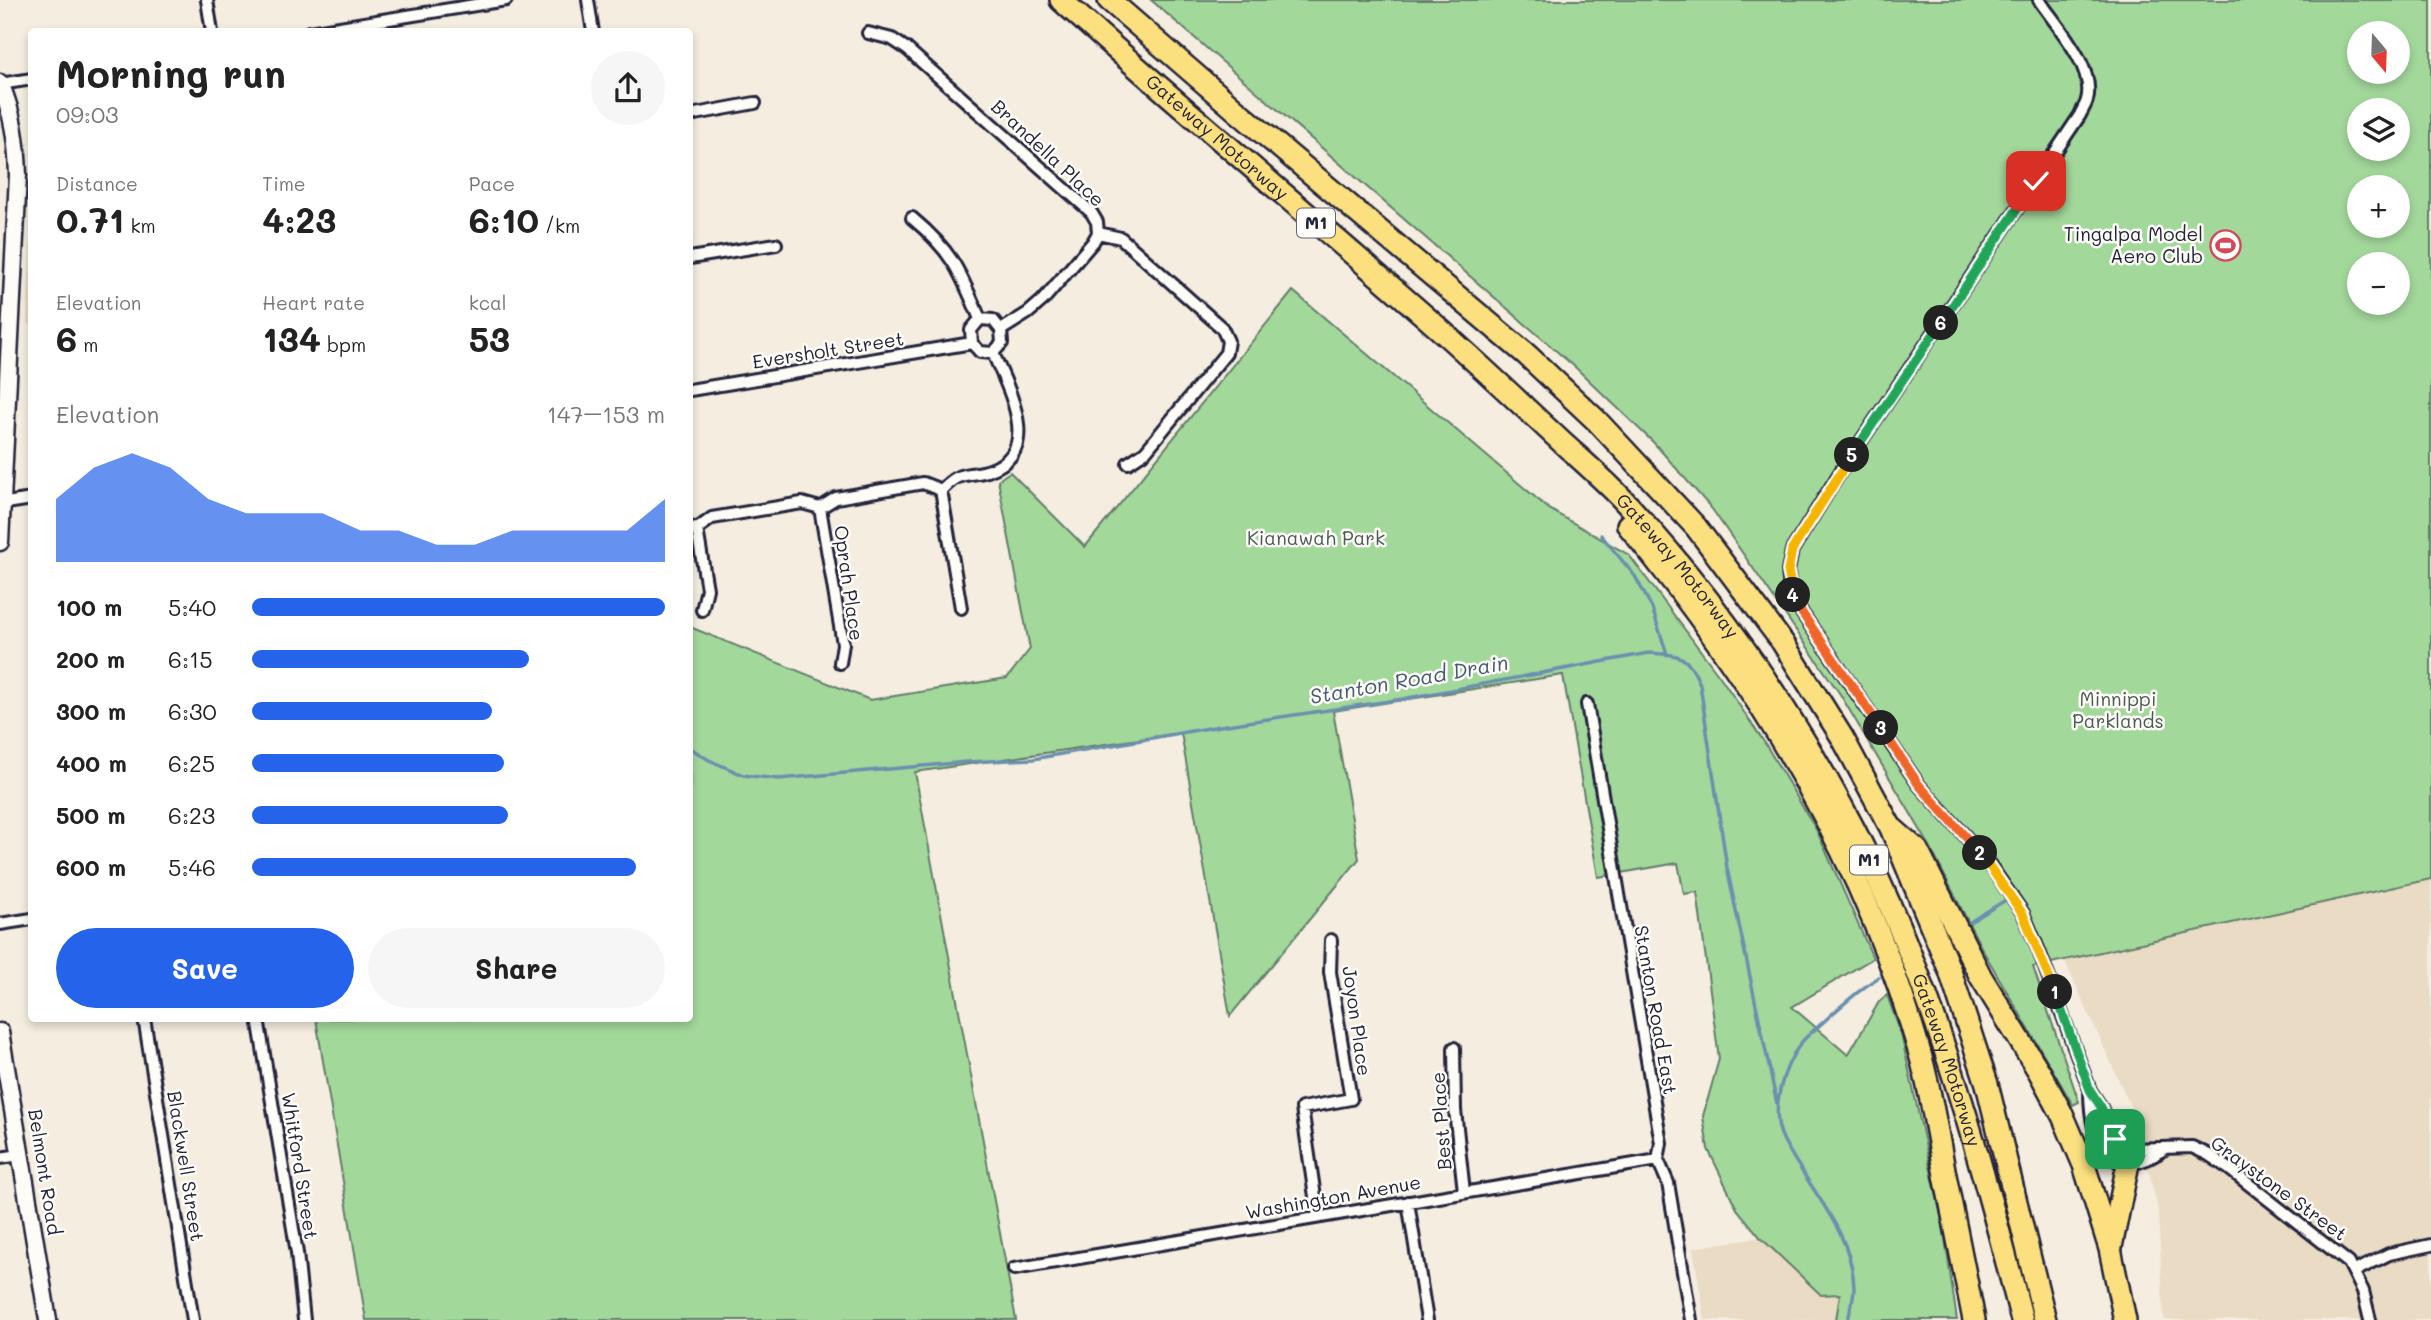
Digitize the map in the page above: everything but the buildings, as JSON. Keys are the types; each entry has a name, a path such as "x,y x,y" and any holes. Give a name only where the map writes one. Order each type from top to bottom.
{"highway":[{"name":"Gateway Motorway","path":"1061,0 1469,355 1625,502 1693,581 1775,693 1842,806 1880,883 1932,1009 1963,1105 2022,1320"},
{"name":"Gateway Motorway","path":"1109,0 1527,355 1597,421 1696,527 1783,643 1842,737 1891,828 1950,971 1999,1131 2045,1320"},
{"path":"1569,448 1575,467 1664,568 1742,676 1815,799 1860,891 1905,1005 1924,1070 1974,1320"},
{"path":"1891,828 1917,850 1981,977 2053,1095 2084,1165 2110,1249 2125,1320"},
{"path":"2110,1249 2130,1157"}],"main road":[{"path":"0,84 15,129 18,175 0,542"},
{"name":"Belmont Road","path":"0,1032 48,1320"}],"street":[{"path":"207,0 211,28"},
{"path":"334,28 506,0"},
{"path":"588,0 592,28"},
{"path":"2039,0 2081,60 2088,98 1814,513 1792,550 1788,571 1790,590 1802,613 1919,785 1985,858 2023,914 2090,1090 2115,1139 2130,1157 2114,1160 2102,1146 2090,1110 2090,1090"},
{"name":"Brandella Place","path":"868,33 892,39 907,49 1091,212 1097,222 1098,233 1121,238 1223,328 1228,341 1226,353 1145,452 1128,463"},
{"path":"0,84 28,80"},
{"path":"693,114 755,103"},
{"path":"912,218 936,238 950,256 961,274 980,319"},
{"path":"1001,330 1043,300 1098,233"},
{"path":"693,258 776,244"},
{"path":"980,319 993,320 1001,330 1002,343 993,353"},
{"path":"980,319 971,330 972,343 980,352 993,353"},
{"name":"Eversholt Street","path":"693,390 972,343"},
{"path":"941,490 957,477 991,470 1004,462 1015,448 1019,433 1019,415 993,353"},
{"path":"702,610 707,589 693,528 712,518 802,503 820,508 836,498 923,483 941,490"},
{"path":"941,490 961,608"},
{"path":"1,504 28,500"},
{"name":"Oprah Place","path":"820,508 843,644 840,663"},
{"name":"Stanton Road East","path":"1587,704 1661,1143 1658,1160 1668,1183 1691,1320"},
{"path":"0,924 28,920"},
{"name":"Joyon Place","path":"1318,1217 1301,1108 1351,1099 1330,972 1331,940"},
{"name":"Blackwell Street","path":"145,1022 193,1320"},
{"name":"Whitford Street","path":"259,1022 295,1240 304,1320"},
{"name":"Best Place","path":"1454,1048 1455,1110 1464,1192"},
{"name":"Graystone Street","path":"2130,1157 2152,1158 2166,1148 2192,1147 2209,1155 2332,1248 2355,1271 2367,1302 2370,1320"},
{"path":"0,1158 20,1155"},
{"name":"Washington Avenue","path":"1014,1269 1658,1160"},
{"path":"1408,1202 1427,1320"},
{"path":"2355,1271 2389,1254 2431,1245"}],"shaded area":[{"path":"2431,879 2431,1320 2164,1320 2158,1209 2135,1116 2064,959"},
{"path":"1760,1237 1820,1295 1840,1294 1836,1320 1705,1320 1693,1248"}],"green space":[{"name":"Minnippi Parklands","path":"1151,0 2431,0 2431,879 2033,967 2079,1102 2073,1105 1982,949 1928,843 1840,694 1712,509 1654,443 1576,368"},
{"name":"Kianawah Park","path":"1293,291 1549,509 1629,555 1721,678 1766,745 1817,831 1873,958 1792,1007 1848,1055 1879,1002 1887,995 1901,1034 1943,1225 1957,1320 1836,1320 1840,1294 1821,1295 1760,1237 1737,1209 1708,1149 1703,1116 1719,1059 1697,892 1684,894 1678,863 1598,877 1563,675 1333,711 1359,859 1230,1016 1181,733 915,772 1016,1320 366,1320 316,1022 693,1022 693,628 870,700 1007,678 1030,649 998,480 1010,472 1085,547"}],"waterway":[{"path":"1601,535 1635,576 1652,608 1667,654"},
{"name":"Stanton Road Drain","path":"693,750 743,775 779,779 967,762 1033,759 1220,726 1403,699 1649,653 1675,656 1691,667 1700,684 1727,868 1777,1104"},
{"path":"1970,922 2004,901"},
{"name":"Stanton Road Drain","path":"1848,1320 1854,1288 1846,1247 1827,1210 1783,1139 1777,1116 1778,1103 1789,1064 1803,1040 1849,999 1879,977"}],"place":[{"name":"Tingalpa Model Aero Club","path":"2226,245"}],"route":[{"path":"2036,181 1814,513 1792,550 1788,571 1790,590 1802,613 1919,785 1985,858 2023,914 2090,1090 2115,1139"}]}
